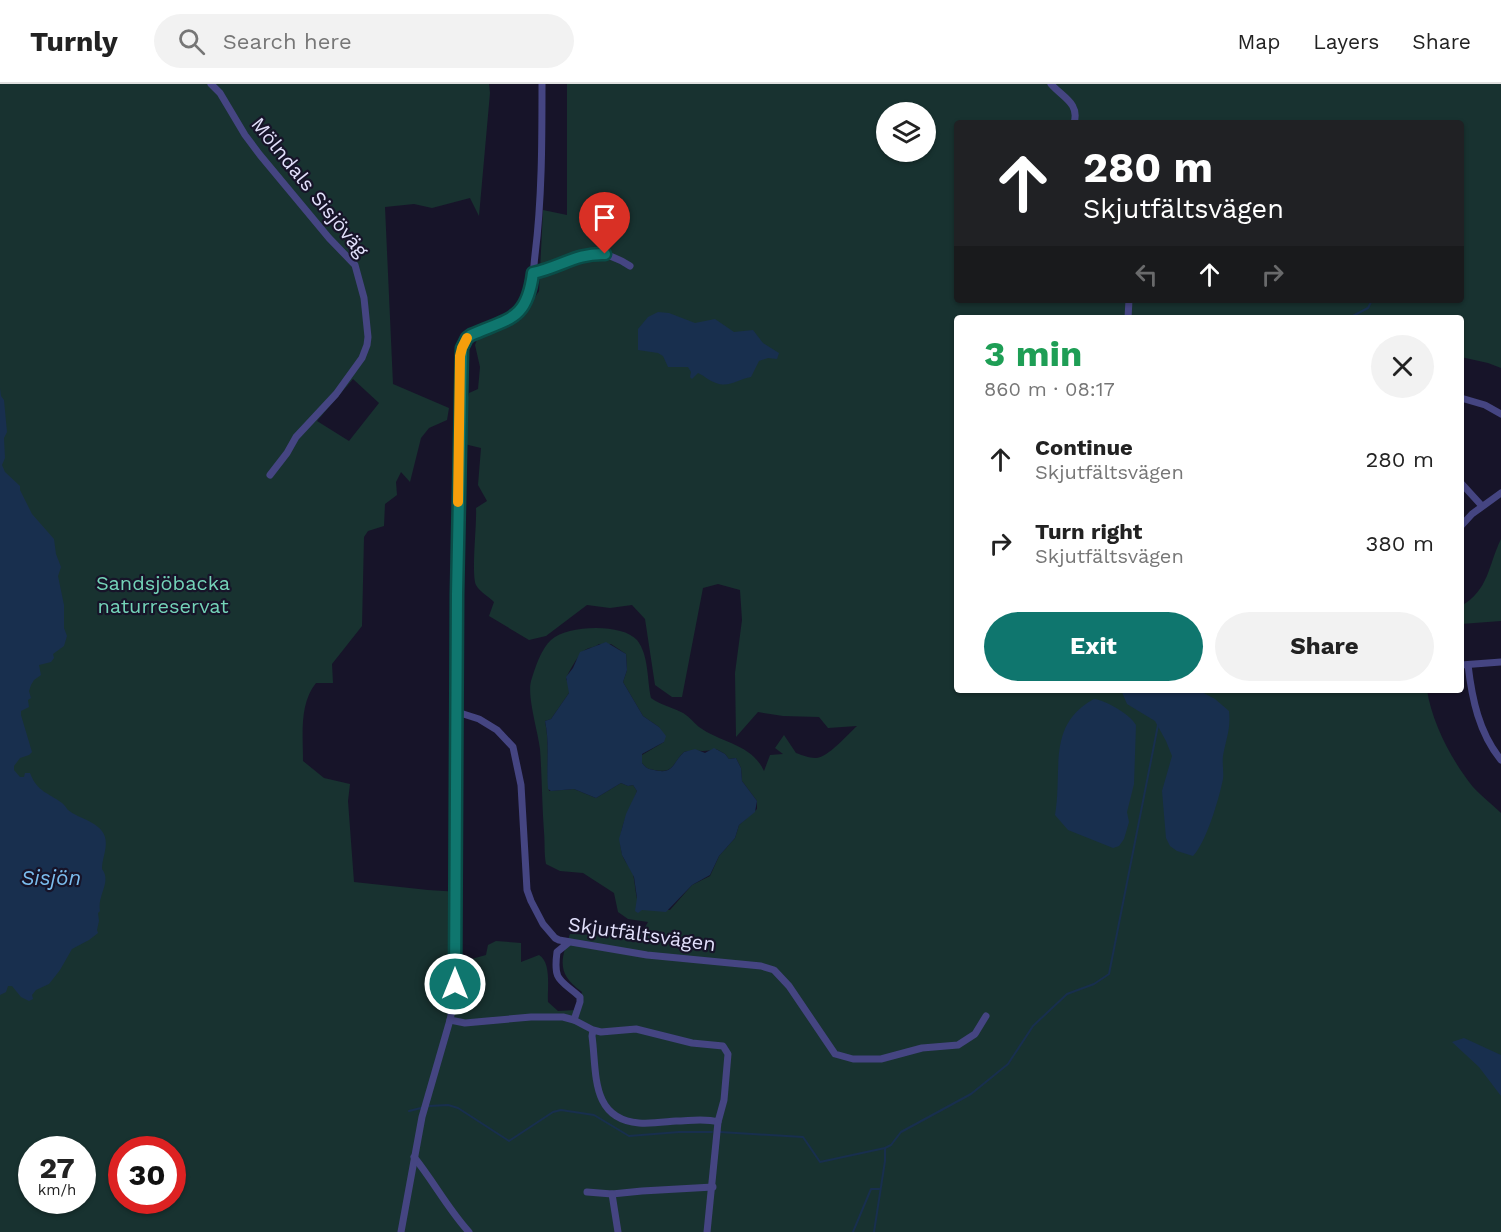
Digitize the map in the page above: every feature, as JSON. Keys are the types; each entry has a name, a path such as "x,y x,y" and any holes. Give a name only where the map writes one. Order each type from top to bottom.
{"street":[{"name":"Mölndals Sisjöväg","path":"211,84 220,93 260,155 329,238 355,265 364,297 367,345 362,358 350,376 296,437 270,475"},
{"path":"401,1232 414,1157 431,1082 450,1020 455,984 458,462 462,348 471,335 507,321 523,309 531,288 540,190 542,84"},
{"path":"1051,84 1073,106 1076,114 1075,120"},
{"path":"533,273 552,269 588,253 605,254 630,266"},
{"path":"1464,399 1485,405 1501,414"},
{"path":"1464,486 1482,506"},
{"path":"1464,523 1482,506 1501,493"},
{"path":"1501,662 1465,665 1485,736 1501,760"},
{"name":"Skjutfältsvägen","path":"457,712 479,719 498,730 513,747 520,785 527,890 546,930 555,938 568,943 647,955 761,966 774,970 789,986 835,1054 841,1057 881,1059 922,1048 958,1045 975,1034 986,1016"},
{"path":"568,943 557,952 556,975 580,997 574,1020"},
{"path":"450,1020 465,1023 563,1017 601,1032 636,1029 692,1042 723,1046 728,1054 724,1100 718,1122 707,1232"},
{"path":"593,1030 599,1095 604,1107 608,1110 624,1120 640,1123 692,1120 718,1122"},
{"path":"414,1157 448,1208 469,1232"},
{"path":"587,1192 612,1194 712,1187"},
{"path":"612,1194 618,1232"}],"green space":[{"name":"Sandsjöbacka naturreservat","path":"0,84 489,84 479,216 470,198 432,208 414,204 385,207 393,384 449,408 447,420 429,428 421,438 410,482 401,472 396,482 397,495 385,504 384,526 368,531 364,537 362,626 332,664 333,683 316,683 307,700 303,720 303,761 324,778 350,784 348,801 354,882 460,892 457,963 486,955 488,945 496,941 521,943 521,962 539,955 546,964 548,1002 558,1011 576,1010 582,992 568,979 563,966 564,952 570,934 640,936 648,922 628,919 618,912 614,893 583,873 560,871 546,864 540,749 530,688 539,659 551,640 569,631 594,628 619,631 630,635 637,640 644,653 651,698 684,713 699,727 744,749 759,762 764,771 770,755 783,754 775,748 784,735 796,753 815,758 831,751 857,726 828,728 819,717 783,716 758,712 736,737 735,673 742,620 740,590 718,584 703,588 682,697 672,697 655,685 645,619 632,605 610,608 587,605 546,636 529,640 489,616 494,602 476,585 474,571 476,508 487,501 478,485 481,448 460,443 463,417 469,393 478,389 480,367 475,345 478,337 520,320 539,291 543,210 567,215 567,84 1501,84 1501,368 1464,358 1464,315 954,315 954,693 1428,693 1438,728 1458,766 1473,787 1501,813 1501,1232 0,1232","holes":["353,379 379,403 349,441 317,421","599,644 611,644 626,654 627,670 623,682 643,716 659,727 664,742 642,755 642,763 647,768 661,771 670,769 684,752 716,749 729,759 736,758 741,768 742,781 757,801 757,809 739,825 735,838 719,856 710,876 692,885 670,910 642,910 637,898 633,874 622,854 622,829 637,791 633,785 628,786 621,783 596,798 574,789 549,791 545,721 551,719 569,693 566,679 577,659 585,650"]},
{"path":"1501,539 1501,621 1464,624 1464,604 1483,585"}],"water":[{"path":"658,312 669,313 695,323 715,319 734,332 753,330 763,343 779,353 777,359 768,358 759,361 751,377 730,384 716,383 698,373 692,379 688,367 668,367 663,356 658,353 638,350 638,329 648,317"},
{"name":"Sisjön","path":"0,388 4,400 7,432 4,438 5,458 2,465 5,472 20,486 32,514 54,539 61,567 58,576 67,636 64,646 53,654 54,658 51,662 39,665 41,675 31,685 29,707 21,711 21,715 32,752 20,758 14,770 20,777 24,777 25,773 30,773 36,784 44,791 68,810 99,828 106,841 102,869 105,874 105,884 98,913 98,933 72,949 49,984 36,990 32,995 33,999 29,1001 21,997 12,986 8,986 6,992 0,995"},
{"path":"606,642 626,654 627,670 623,682 643,716 659,727 666,736 664,742 642,754 643,765 650,769 665,771 672,767 684,752 695,749 705,753 714,748 729,759 736,758 741,768 742,781 757,801 755,812 739,825 735,838 719,856 710,875 692,885 666,912 642,910 638,913 635,911 637,898 634,877 622,855 619,839 626,814 637,791 633,785 628,786 621,783 596,798 574,789 551,791 548,789 545,721 551,719 569,693 566,677 580,652"},
{"path":"1122,693 1204,693 1229,711 1229,729 1223,756 1221,788 1203,841 1193,856 1177,851 1170,846 1166,838 1162,791 1172,756 1166,741 1155,721 1127,704"},
{"path":"1094,699 1117,708 1136,725 1134,784 1127,812 1129,822 1124,839 1119,846 1113,848 1068,830 1055,815 1058,765 1063,735 1069,722 1079,710"},
{"path":"1464,1038 1501,1055 1501,1096 1479,1067 1452,1042"}],"waterway":[{"path":"1355,315 1368,308 1370,303"},
{"path":"874,1232 885,1148 891,1145 901,1132 971,1094 1008,1064 1033,1026 1067,994 1094,984 1109,974 1158,725"},
{"path":"429,1106 448,1105 458,1108 509,1141 553,1112 561,1110 594,1115 629,1136 712,1132"},
{"path":"409,1111 421,1108"},
{"path":"720,1132 803,1137 820,1162 885,1148"},
{"path":"853,1232 871,1189 880,1189"}],"slow traffic":[{"path":"458,502 460,356 467,338"}],"route":[{"path":"455,984 460,356 464,342 471,335 507,321 523,309 531,288 533,273 552,269 588,253 605,254"}]}
